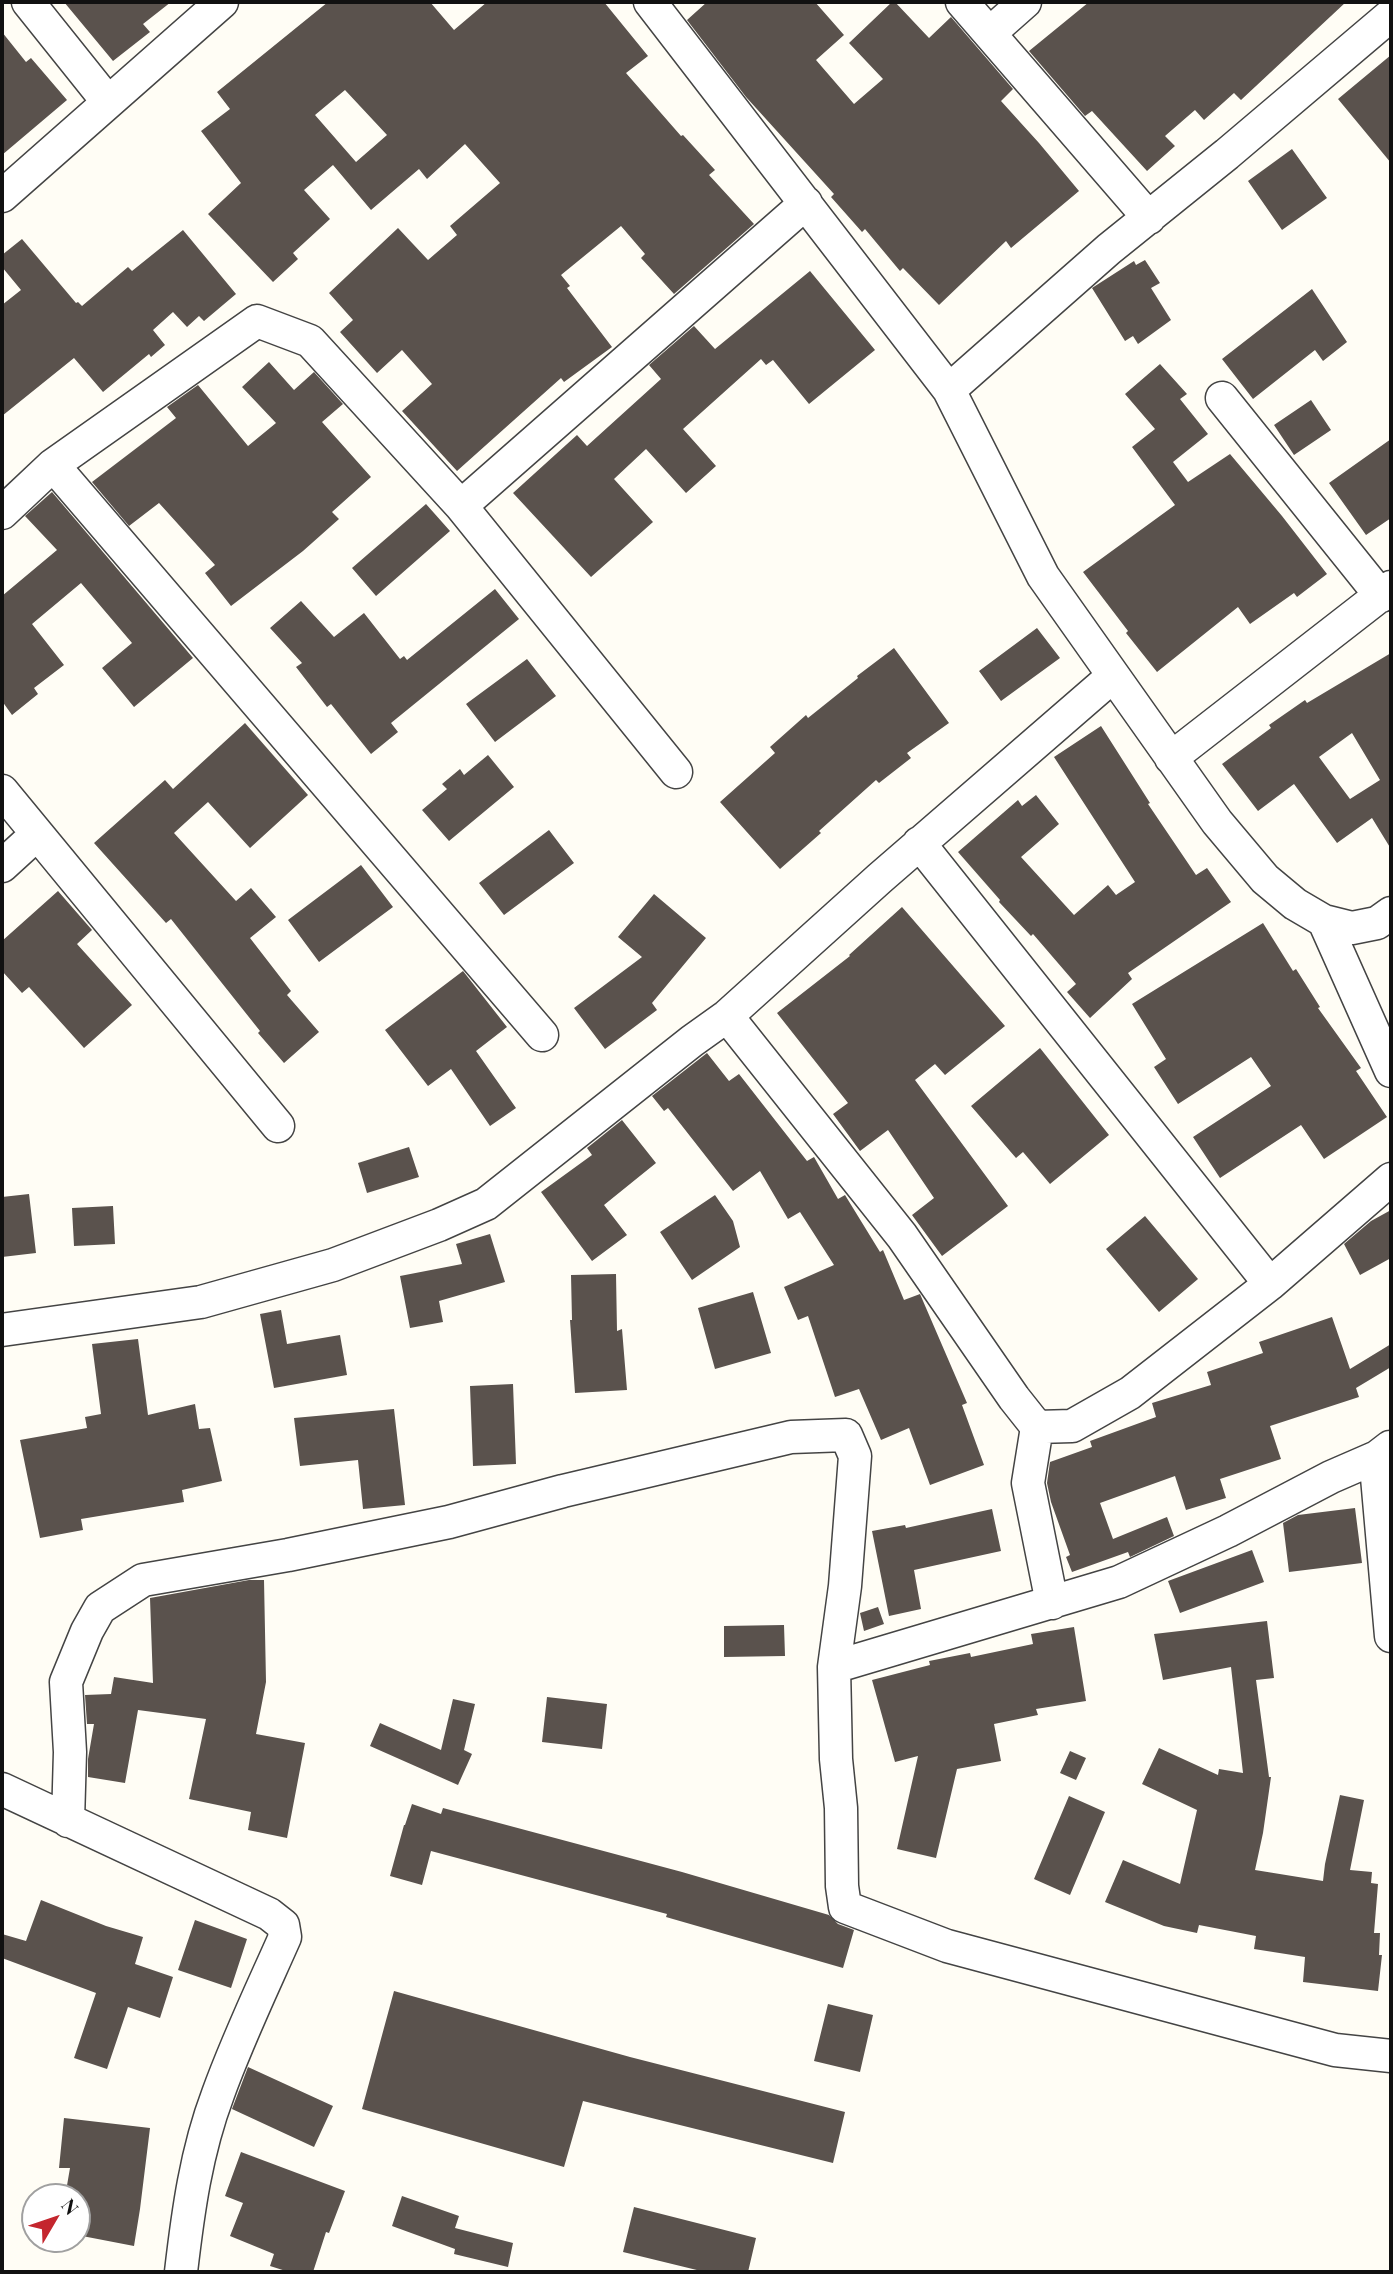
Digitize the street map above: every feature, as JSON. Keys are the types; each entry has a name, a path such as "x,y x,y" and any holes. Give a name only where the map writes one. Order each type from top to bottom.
{"street":[{"path":"28,2 108,102"},
{"path":"2,196 222,2"},
{"path":"651,2 950,390 1043,576 1217,822 1265,879 1295,904 1324,921 1352,928 1377,923 1391,913"},
{"path":"962,2 1149,218"},
{"path":"990,33 1025,2"},
{"path":"950,390 1109,249 1391,15"},
{"path":"461,506 806,203"},
{"path":"2,513 53,465 257,321 310,341 461,506 676,772"},
{"path":"1171,758 1386,591 1222,398"},
{"path":"53,465 541,1035"},
{"path":"2,1331 201,1302 333,1265 439,1225 486,1204 727,1016 919,843 1113,676"},
{"path":"2,791 278,1126"},
{"path":"2,866 37,834"},
{"path":"919,843 1270,1284"},
{"path":"1324,921 1391,1068"},
{"path":"727,1016 902,1236 1037,1427 1028,1483 1052,1603"},
{"path":"1037,1427 1072,1426 1130,1394 1270,1284 1391,1179"},
{"path":"68,1821 70,1752 66,1682 87,1631 100,1608 143,1580 288,1555 449,1522 577,1488 791,1437 846,1435 855,1456 845,1586 834,1667 836,1759 845,1907 960,1950 1335,2050 1391,2056"},
{"path":"834,1667 1119,1582 1228,1531 1384,1451"},
{"path":"1384,1451 1378,1502 1391,1636"},
{"path":"2,1789 269,1914 283,1925 285,1937 217,2095 195,2173 181,2272"}],"building":[{"path":"64,2 171,2 143,24 150,32 113,61"},
{"path":"328,2 430,2 454,30 487,2 604,2 648,56 626,73 715,170 709,175 754,224 674,294 641,258 645,254 621,226 561,275 570,286 567,288 612,347 564,382 561,378 457,471 402,411 432,384 402,350 377,373 340,332 353,320 329,293 398,228 428,260 457,235 450,226 500,183 465,144 427,179 419,169 371,210 333,165 304,190 330,219 293,253 298,259 273,282 208,214 241,183 201,131 230,109 217,92","holes":["345,90 387,135 356,162 315,115"]},
{"path":"707,2 815,2 844,35 816,60 854,104 883,79 849,43 892,2 929,38 951,17 1013,89 1001,101 1079,191 1011,248 1006,241 939,305 903,268 900,271 865,229 862,232 831,197 834,194 746,97 687,20"},
{"path":"1089,2 1346,2 1241,100 1234,93 1204,120 1195,110 1165,136 1175,146 1147,171 1092,111 1085,116 1029,51"},
{"path":"2,32 26,62 31,58 67,100 2,155"},
{"path":"1391,55 1391,163 1338,99"},
{"path":"1292,149 1327,198 1282,230 1248,181"},
{"path":"183,230 236,294 204,321 199,316 187,327 173,312 153,330 165,345 151,357 149,354 103,392 74,358 2,416 2,305 21,290 2,267 2,255 22,239 76,303 82,306 128,267 132,271"},
{"path":"1145,260 1160,283 1151,288 1171,320 1138,344 1133,336 1125,341 1092,288 1134,261 1136,265"},
{"path":"810,271 875,350 809,404 773,360 766,365 761,359 683,429 716,466 686,493 646,449 614,479 653,522 591,577 513,493 577,435 587,446 661,379 649,365 694,326 715,349"},
{"path":"1312,289 1347,342 1323,361 1315,350 1253,399 1222,359"},
{"path":"269,362 294,390 314,372 343,404 322,422 371,477 332,512 339,519 303,551 231,606 205,573 215,565 159,503 129,526 92,482 176,418 167,407 198,385 248,446 276,423 242,387"},
{"path":"1160,364 1187,394 1180,399 1208,434 1173,462 1188,482 1230,454 1327,574 1297,597 1294,593 1250,624 1238,607 1157,672 1083,572 1175,505 1132,447 1155,429 1125,394"},
{"path":"1311,400 1331,430 1294,455 1274,425"},
{"path":"1391,439 1391,518 1366,535 1329,483"},
{"path":"52,492 193,658 134,707 102,668 132,643 81,583 32,624 64,665 34,688 38,694 12,715 2,701 2,596 57,550 25,516"},
{"path":"426,504 450,531 376,596 352,568"},
{"path":"495,589 519,619 391,723 398,732 371,754 331,704 327,707 296,667 302,663 270,628 301,601 334,637 364,613 400,659 404,656 407,660"},
{"path":"1037,628 1060,658 1001,701 979,671"},
{"path":"894,648 949,723 907,753 911,758 879,783 876,780 780,869 720,802 775,753 770,747 806,715 808,718"},
{"path":"1391,653 1391,849 1372,818 1337,843 1294,784 1258,811 1222,764 1271,728 1269,725 1305,700 1307,703","holes":["1352,733 1380,780 1350,799 1319,757"]},
{"path":"527,659 556,696 495,742 466,704"},
{"path":"245,723 308,795 250,848 208,802 174,833 236,901 251,888 276,917 250,938 291,991 287,995 319,1032 284,1063 171,919 166,923 94,843 165,780 173,789"},
{"path":"1101,726 1150,803 1148,804 1196,875 1207,868 1231,902 1128,973 1132,979 1090,1018 1067,992 1076,984 1033,934 1031,936 999,902 958,852 1018,800 1022,806 1036,795 1059,824 1021,857 1074,915 1108,885 1116,895 1135,882 1054,757"},
{"path":"488,755 514,787 449,841 422,810 447,789 442,784 460,769 464,775"},
{"path":"549,830 574,863 504,915 479,883"},
{"path":"361,865 393,907 319,962 288,920"},
{"path":"58,891 92,930 77,944 132,1005 84,1048 29,987 22,993 2,971 2,941"},
{"path":"654,894 706,938 652,1003 657,1010 605,1049 574,1008 642,957 618,937"},
{"path":"902,907 1005,1026 945,1075 935,1064 915,1080 1008,1206 942,1256 912,1215 934,1198 888,1130 860,1151 833,1114 848,1103 777,1013 850,956"},
{"path":"1263,923 1361,1068 1356,1071 1387,1117 1324,1159 1301,1125 1220,1178 1193,1137 1271,1086 1251,1057 1178,1104 1154,1067 1166,1059 1132,1004"},
{"path":"463,971 507,1027 476,1051 516,1108 490,1126 451,1069 428,1086 385,1030"},
{"path":"1040,1048 1109,1135 1050,1184 1023,1152 1016,1158 971,1106"},
{"path":"707,1053 729,1081 739,1074 807,1161 814,1157 838,1199 845,1195 880,1252 883,1250 904,1300 920,1294 967,1403 962,1405 984,1465 930,1485 909,1428 881,1440 859,1389 835,1397 808,1316 798,1320 784,1287 834,1265 800,1212 788,1219 760,1171 733,1191 668,1108 664,1111 652,1096"},
{"path":"622,1120 656,1163 604,1205 627,1235 592,1261 541,1192 592,1155 587,1148"},
{"path":"409,1147 419,1177 367,1193 358,1163"},
{"path":"29,1194 36,1253 2,1257 2,1197"},
{"path":"715,1195 733,1221 740,1247 692,1280 660,1232"},
{"path":"113,1206 115,1244 74,1246 72,1208"},
{"path":"1391,1210 1391,1258 1360,1275 1344,1244 1371,1221"},
{"path":"1145,1216 1198,1279 1159,1312 1106,1249"},
{"path":"490,1234 505,1282 439,1301 443,1322 410,1328 400,1276 462,1264 456,1244"},
{"path":"616,1274 617,1331 622,1329 627,1390 575,1393 570,1320 571,1275"},
{"path":"753,1292 771,1353 715,1369 698,1308"},
{"path":"281,1310 287,1344 340,1335 347,1375 274,1388 260,1314"},
{"path":"1332,1317 1350,1369 1391,1344 1391,1367 1356,1388 1359,1397 1270,1426 1281,1459 1220,1479 1226,1498 1186,1510 1175,1476 1100,1503 1113,1539 1167,1517 1174,1536 1130,1557 1128,1552 1072,1572 1066,1557 1070,1555 1047,1483 1050,1462 1092,1447 1090,1441 1156,1417 1152,1403 1211,1385 1207,1372 1263,1353 1259,1342"},
{"path":"138,1339 148,1415 195,1404 199,1429 210,1428 222,1481 182,1490 184,1502 81,1519 83,1530 40,1538 20,1440 87,1428 85,1417 101,1414 92,1344"},
{"path":"513,1384 516,1464 473,1466 470,1386"},
{"path":"394,1409 405,1505 363,1509 358,1460 300,1466 294,1418"},
{"path":"1355,1508 1362,1563 1289,1572 1283,1523 1298,1515"},
{"path":"992,1509 1001,1551 914,1570 921,1609 889,1616 872,1531 905,1525 906,1528"},
{"path":"1252,1550 1264,1582 1180,1613 1168,1581"},
{"path":"249,1580 264,1580 266,1682 256,1734 305,1743 287,1838 248,1830 251,1812 189,1799 206,1719 138,1710 125,1783 88,1777 94,1724 87,1724 85,1695 111,1694 114,1677 153,1683 150,1598"},
{"path":"878,1607 884,1624 864,1631 860,1613"},
{"path":"1267,1621 1274,1678 1256,1680 1271,1777 1255,1870 1323,1881 1340,1795 1364,1800 1350,1870 1372,1872 1371,1883 1378,1884 1374,1933 1380,1933 1379,1955 1382,1955 1378,1991 1303,1982 1305,1957 1254,1949 1256,1936 1199,1925 1197,1933 1164,1926 1105,1902 1123,1860 1180,1884 1197,1810 1142,1784 1159,1748 1218,1775 1219,1769 1243,1773 1231,1667 1163,1680 1154,1634"},
{"path":"784,1625 785,1656 724,1657 724,1626"},
{"path":"1074,1627 1086,1701 1036,1709 1038,1715 994,1724 1001,1761 957,1769 936,1858 897,1849 918,1756 895,1762 872,1680 930,1665 929,1661 970,1653 971,1657 1033,1644 1031,1634"},
{"path":"547,1697 607,1704 602,1749 542,1742"},
{"path":"453,1699 475,1704 464,1750 472,1754 458,1785 370,1746 380,1723 441,1750"},
{"path":"1070,1751 1086,1758 1076,1780 1060,1773"},
{"path":"1069,1796 1105,1812 1070,1895 1034,1879"},
{"path":"412,1804 441,1814 443,1808 682,1872 829,1915 838,1924 854,1930 843,1968 666,1917 667,1914 431,1851 422,1885 390,1876"},
{"path":"41,1900 106,1926 143,1937 135,1964 173,1977 160,2018 128,2007 107,2069 74,2058 96,1993 2,1958 2,1934 26,1941"},
{"path":"195,1920 247,1939 231,1988 178,1970"},
{"path":"394,1991 630,2057 845,2112 833,2163 583,2101 564,2167 362,2109"},
{"path":"828,2004 873,2015 860,2072 814,2061"},
{"path":"248,2067 333,2106 314,2147 232,2109"},
{"path":"64,2118 150,2128 134,2246 91,2238 91,2183 67,2183 70,2168 59,2168"},
{"path":"241,2152 345,2191 329,2233 326,2232 313,2272 289,2272 270,2266 274,2254 230,2236 243,2203 225,2196"},
{"path":"402,2196 459,2216 455,2228 513,2243 508,2267 454,2254 455,2249 392,2226"},
{"path":"634,2207 756,2238 748,2272 705,2272 623,2252"}]}
